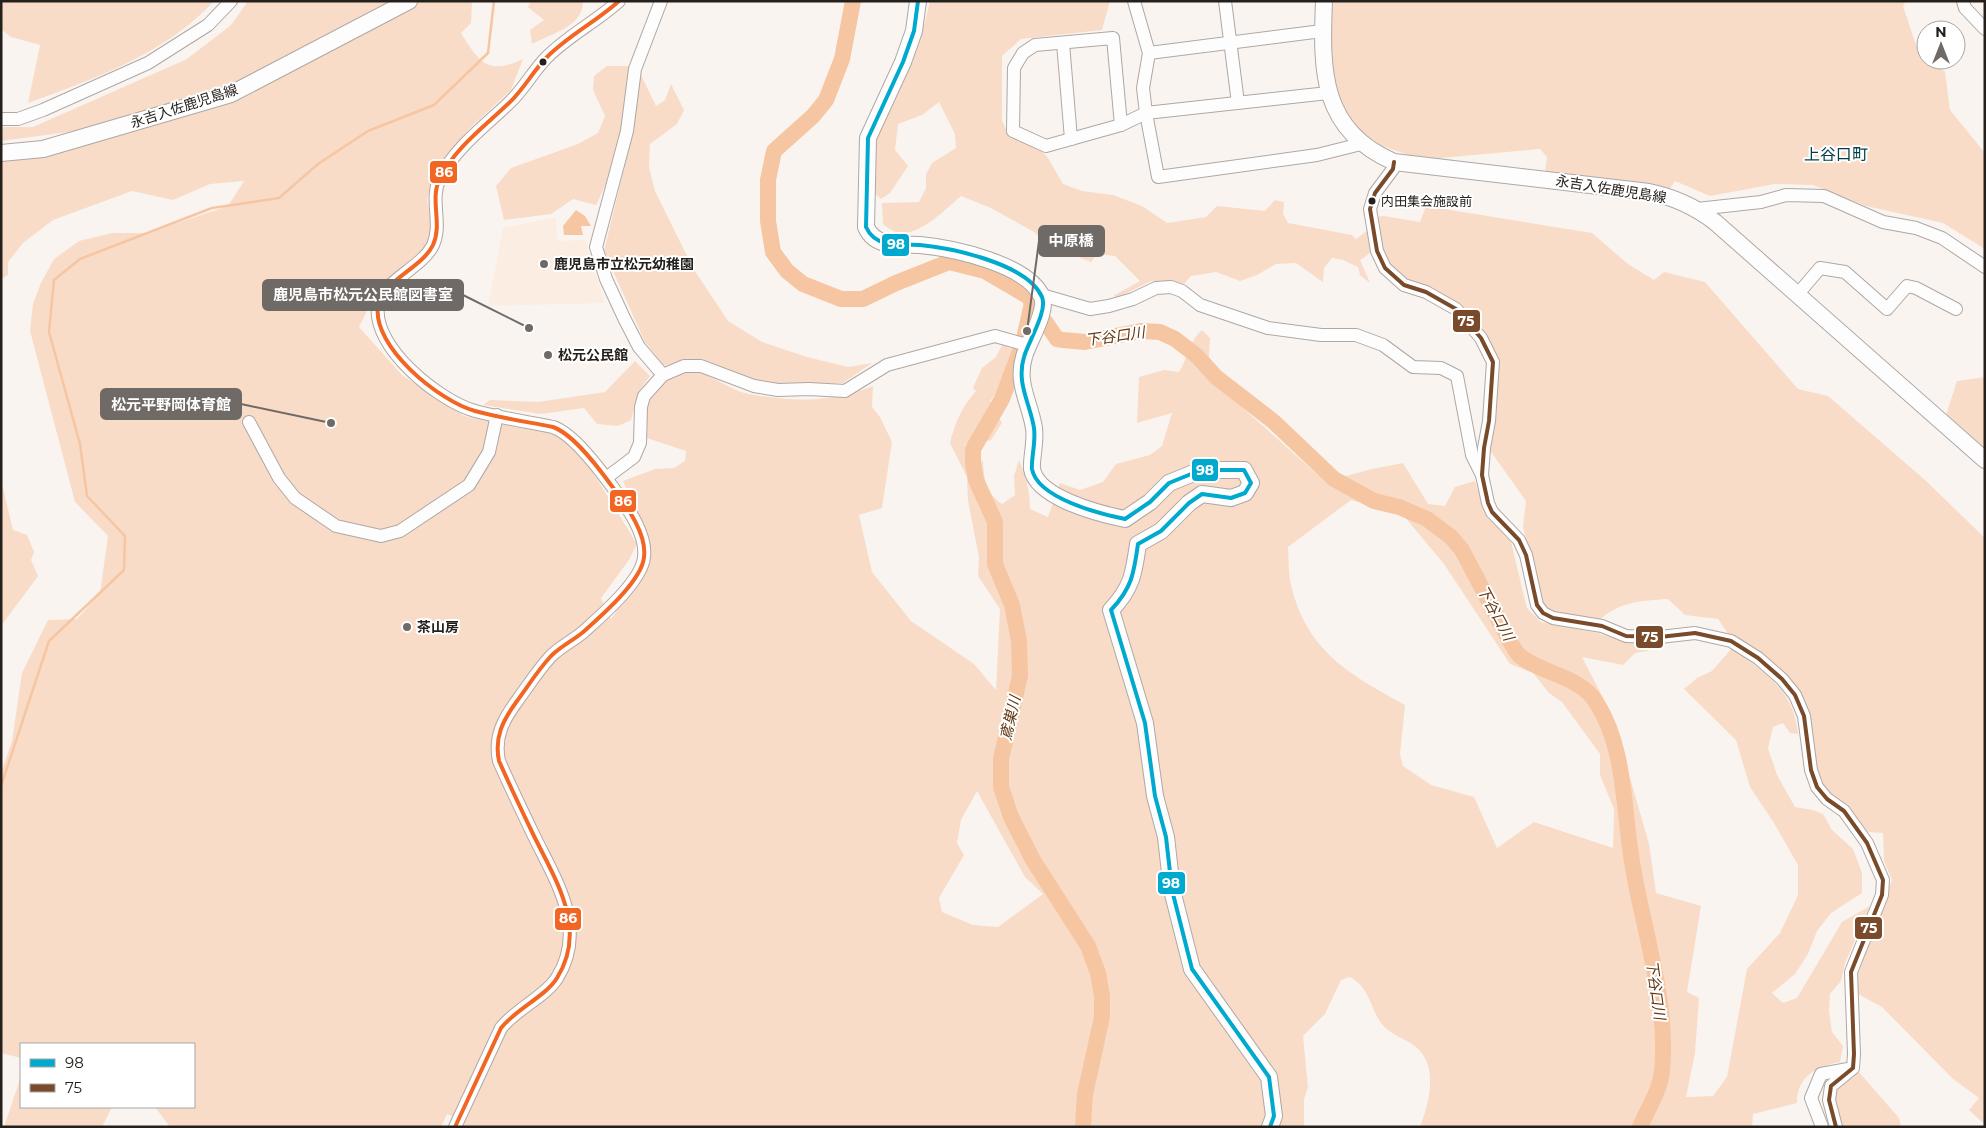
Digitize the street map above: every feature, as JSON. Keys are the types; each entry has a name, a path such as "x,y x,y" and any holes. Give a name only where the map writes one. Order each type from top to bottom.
{"main road":[{"name":"永吉入佐鹿児島線","path":"1,153 43,149 231,94 409,1"},
{"path":"918,1 914,31 903,62 868,138 865,215 869,234 886,244 955,250 1010,267 1024,276 1043,299 1038,323 1022,344 1021,383 1034,427 1035,450 1032,469 1039,485 1075,504 1125,519 1150,502 1169,483 1201,470 1244,470 1251,483 1245,493 1231,498 1202,494 1171,519 1161,531 1138,544 1135,571 1126,593 1111,610 1145,723 1156,796 1166,837 1172,890 1192,969 1269,1077 1274,1116 1270,1127"},
{"name":"永吉入佐鹿児島線","path":"1324,1 1322,31 1324,77 1336,112 1347,130 1361,144 1394,162 1649,192 1666,196 1697,209 1985,460"}],"street":[{"path":"1,119 18,119 43,110 148,63 208,25 231,1"},
{"path":"456,1127 501,1028 512,1014 556,980 566,964 570,944 571,930 562,893 499,761 496,741 498,733 508,714 553,654 582,632 624,592 637,574 644,559 643,540 622,500 606,478 560,429 474,411 436,390 386,343 380,330 378,306 382,296 428,254 434,242 437,229 434,201 441,176 472,137 521,91 545,58 619,1"},
{"path":"660,1 635,69 626,131 596,247 606,279 631,333 639,347 663,375"},
{"path":"1134,1 1149,53 1144,88 1146,113 1158,177 1317,155 1361,144"},
{"path":"1226,1 1238,103"},
{"path":"1962,1 1965,8 1985,29"},
{"path":"1149,53 1322,31"},
{"path":"1121,125 1113,38 1035,44 1023,53 1014,68 1014,131 1046,146 1121,125 1146,113 1328,92"},
{"path":"1063,43 1070,139"},
{"path":"1394,162 1393,169 1375,193 1370,209 1377,251 1384,268 1404,285 1426,292 1456,309 1481,338 1493,362 1489,422 1484,448 1482,475"},
{"path":"1697,209 1761,202 1786,195 1824,196 1883,222 1916,228 1942,238 1985,267"},
{"path":"1797,295 1820,268 1846,272 1887,309 1907,286 1916,288 1956,309"},
{"path":"1043,299 1090,308 1109,306 1133,299 1156,288 1171,287 1182,291 1200,305 1268,328 1321,335 1356,335 1383,345 1413,367 1441,368 1457,376 1472,455 1482,475 1488,503 1492,512 1519,540 1537,605 1543,613 1553,618 1602,626 1626,636 1660,637 1695,633 1731,641 1758,658 1782,680 1795,694 1804,716 1810,770 1818,787 1827,799 1844,811 1867,843 1883,880 1882,895 1851,972 1853,1068 1831,1086 1829,1100 1836,1127"},
{"path":"606,478 634,457 640,443 641,407 644,396 663,375 693,365 754,386 778,390 845,391 887,364 995,336 1022,344"},
{"path":"249,422 279,478 295,498 336,526 381,536 400,531 469,485 489,452 497,415"},
{"path":"1822,1127 1811,1098 1821,1074 1853,1068"}],"shaded area":[{"path":"1,1 214,1 195,20 151,50 103,74 28,103 40,45 11,37 1,29"},
{"path":"248,1 391,1 224,90 76,131 1,141 1,127 33,127 187,59 231,25"},
{"path":"416,1 472,1 471,23 461,33 473,52 486,63 493,66 511,64 523,59 511,90 469,129 437,172 430,185 427,200 431,224 430,239 423,253 377,291 359,327 402,375 464,416 518,428 560,434 591,469 637,544 629,560 601,598 611,619 633,588 645,531 623,481 655,469 674,468 685,461 686,451 647,438 646,407 653,393 667,381 692,372 700,373 749,394 782,399 842,396 873,386 872,407 880,417 892,442 882,508 859,515 872,572 911,621 974,664 996,690 1000,609 978,576 979,557 968,501 967,477 950,443 960,415 976,391 973,388 982,368 996,357 1002,345 1013,349 998,391 990,401 1002,423 991,440 964,445 983,462 984,475 989,491 1002,504 1015,495 1014,476 1019,460 1027,484 1030,509 1048,517 1060,483 1080,490 1103,482 1116,464 1150,455 1162,446 1172,413 1137,423 1139,377 1164,370 1179,372 1191,344 1202,330 1210,338 1209,357 1236,402 1319,476 1346,476 1403,463 1428,504 1445,506 1455,487 1475,481 1484,511 1511,542 1527,608 1541,622 1598,633 1624,642 1649,645 1648,651 1635,653 1623,665 1582,657 1612,715 1649,844 1656,893 1701,906 1687,992 1699,998 1695,1053 1686,1097 1713,1096 1727,1077 1747,969 1780,933 1798,895 1798,865 1774,823 1750,787 1736,740 1684,689 1697,678 1712,671 1732,648 1776,684 1791,706 1798,734 1790,733 1783,723 1773,727 1768,748 1777,775 1795,807 1823,814 1832,830 1853,849 1862,873 1862,893 1831,913 1817,931 1808,954 1795,974 1772,993 1783,1003 1797,998 1842,922 1870,906 1845,963 1841,981 1830,994 1829,1011 1832,1032 1843,1046 1840,1062 1816,1070 1804,1079 1800,1086 1797,1103 1753,1114 1752,1127 1420,1127 1429,1096 1430,1074 1428,1064 1416,1047 1382,1025 1365,991 1350,977 1341,980 1325,1014 1303,1036 1308,1087 1304,1099 1304,1127 463,1127 465,1122 447,1114 441,1127 170,1127 156,1108 195,1108 195,1043 20,1043 20,1058 1,1053 1,773 12,741 22,673 48,620 77,619 100,593 108,536 75,502 30,331 33,304 41,283 54,259 79,241 112,233 148,233 228,206 244,181 210,184 173,200 132,191 53,220 23,243 8,262 8,275 1,279 1,157 239,97","holes":["1351,500 1403,515 1444,564 1510,664 1533,673 1549,693 1562,702 1600,754 1600,775 1614,809 1613,848 1534,822 1497,848 1474,797 1431,785 1403,766 1400,754 1405,705 1350,672 1321,646 1309,630 1291,584 1288,547","977,791 1025,877 1043,894 998,927 973,925 942,912 939,898 964,855 957,843 961,820"]},
{"path":"531,1 583,1 582,10 572,23 557,33 532,44 530,30 544,20 528,7"},
{"path":"930,1 1110,1 1102,30 1021,39 1002,56 1002,121 1007,131 1032,140 1048,158 1063,184 1082,191 1113,195 1142,206 1167,223 1206,217 1217,206 1265,211 1275,200 1284,202 1283,214 1288,223 1352,235 1356,239 1368,230 1374,247 1369,254 1360,260 1370,283 1360,275 1358,267 1343,260 1332,258 1324,268 1323,282 1296,263 1276,264 1257,275 1240,281 1216,272 1191,276 1184,284 1151,281 1119,297 1113,296 1140,281 1115,256 1097,254 1091,262 1048,245 1034,232 991,208 961,196 940,215 922,227 905,233 890,229 883,224 882,203 919,202 926,188 926,174 932,163 956,148 955,134 939,102 922,115 898,124 895,150 908,166 890,193 881,199 874,193 873,148 879,125 909,63 925,22"},
{"path":"1328,1 1906,1 1903,6 1916,45 1916,70 1943,70 1945,72 1950,110 1985,153 1985,249 1943,223 1866,206 1813,185 1775,184 1710,196 1675,181 1669,190 1545,173 1547,157 1540,149 1441,158 1435,164 1382,146 1357,128 1338,100 1330,74"},
{"path":"607,66 631,66 620,137 604,189 596,205 573,199 551,214 504,220 496,186 511,168 578,144 598,133 605,116 593,90 594,76"},
{"path":"640,73 656,106 665,100 671,84 684,110 677,124 650,144 649,167 655,191 693,268 728,321 762,342 807,357 848,367 872,363 843,383 780,385 753,379 703,359 683,360 664,366 645,342 604,251 631,140"},
{"path":"1426,206 1592,233 1628,264 1654,280 1664,272 1705,282 1798,389 1828,396 1925,480 1985,538 1985,1125 1969,1110 1979,1098 1953,1079 1882,1007 1858,994 1858,971 1892,880 1884,861 1883,833 1868,832 1846,807 1830,796 1817,777 1810,715 1729,635 1718,619 1685,615 1668,599 1631,603 1614,609 1598,621 1555,612 1544,606 1523,527 1526,501 1489,449 1492,349 1471,317 1455,303 1406,281 1387,265 1381,250 1375,217 1384,216 1420,222"},
{"path":"576,210 585,216 591,226 581,226 583,235 564,235 563,226"},
{"name":"鹿児島市立松元幼稚園","path":"556,217 557,241 585,240 605,303 488,306 503,228"},
{"path":"635,361 650,376 639,391 631,420 618,426 597,424 584,408 541,414 483,405 490,400 538,402 605,392"},
{"path":"1985,377 1985,453 1945,418 1957,381"},
{"path":"1,480 13,530 27,535 34,552 31,560 38,576 1,626"},
{"path":"1858,1071 1899,1118 1901,1127 1841,1127 1833,1099 1839,1088"},
{"path":"20,1079 20,1108 112,1108 102,1127 4,1127"}],"waterway":[{"path":"1,786 49,641 124,570 125,536 87,496 80,444 49,332 54,280 80,259 212,208 279,198 318,164 368,131 434,105 488,53 494,1"},
{"name":"鳶巣川","path":"853,1 842,59 826,100 813,116 774,151 768,180 768,221 773,252 787,271 803,284 841,299 863,299 896,283 949,262 985,271 1029,297 1032,303 1023,343 1002,399 973,449 973,464 976,480 995,522 995,564 1012,605 1019,641 1020,676 1001,759 1001,787 1011,817 1033,860 1088,946 1098,973 1102,996 1102,1017 1085,1094 1083,1127"},
{"name":"下谷口川","path":"1044,320 1057,339 1063,340 1085,342 1141,331 1160,332 1175,339 1197,356 1216,377 1274,422 1334,479 1374,501 1399,507 1427,519 1451,537 1462,550 1511,644 1520,656 1580,686 1596,702 1606,719 1618,757 1635,882 1653,962 1662,1016 1661,1078 1640,1127"}],"transit line":[{"name":"86","path":"455,1127 501,1028 552,985 566,960 570,941 569,923 559,888 499,761 498,744 501,729 512,708 537,672 551,656 590,626 619,598 636,577 642,566 644,548 639,530 625,504 595,463 570,437 553,427 475,411 444,396 427,384 397,355 386,338 379,322 378,306 381,297 387,289 420,261 433,245 437,228 437,186 446,167 462,147 514,98 547,57 619,1"},
{"name":"98","path":"918,1 914,31 903,62 868,138 866,227 869,233 879,241 934,247 969,254 1006,267 1022,275 1034,285 1042,297 1043,303 1037,327 1024,357 1022,376 1024,393 1034,428 1032,469 1036,479 1045,488 1071,503 1125,519 1150,502 1169,483 1201,470 1244,470 1251,483 1245,493 1231,498 1202,494 1189,503 1161,531 1138,544 1131,580 1124,594 1111,610 1145,723 1155,796 1166,837 1172,890 1192,969 1269,1077 1274,1116 1270,1127"},
{"name":"75","path":"1394,162 1393,169 1375,193 1370,209 1377,251 1385,268 1404,285 1426,292 1456,309 1481,338 1493,362 1489,421 1482,475 1488,503 1492,512 1519,540 1526,555 1537,605 1543,613 1553,618 1602,626 1626,636 1660,637 1695,633 1731,641 1758,658 1782,679 1795,695 1804,716 1811,770 1817,787 1827,799 1844,811 1867,843 1883,880 1882,895 1851,972 1853,1068 1831,1086 1829,1100 1836,1127"}],"place":[{"name":"内田集会施設前","path":"1372,201"},
{"name":"鹿児島市立松元幼稚園","path":"544,264"},
{"name":"鹿児島市松元公民館図書室","path":"529,328"},
{"name":"中原橋","path":"1027,331"},
{"name":"松元公民館","path":"548,355"},
{"name":"松元平野岡体育館","path":"331,423"},
{"name":"茶山房","path":"407,627"}],"district":[{"name":"上谷口町","path":"1836,154"}]}
